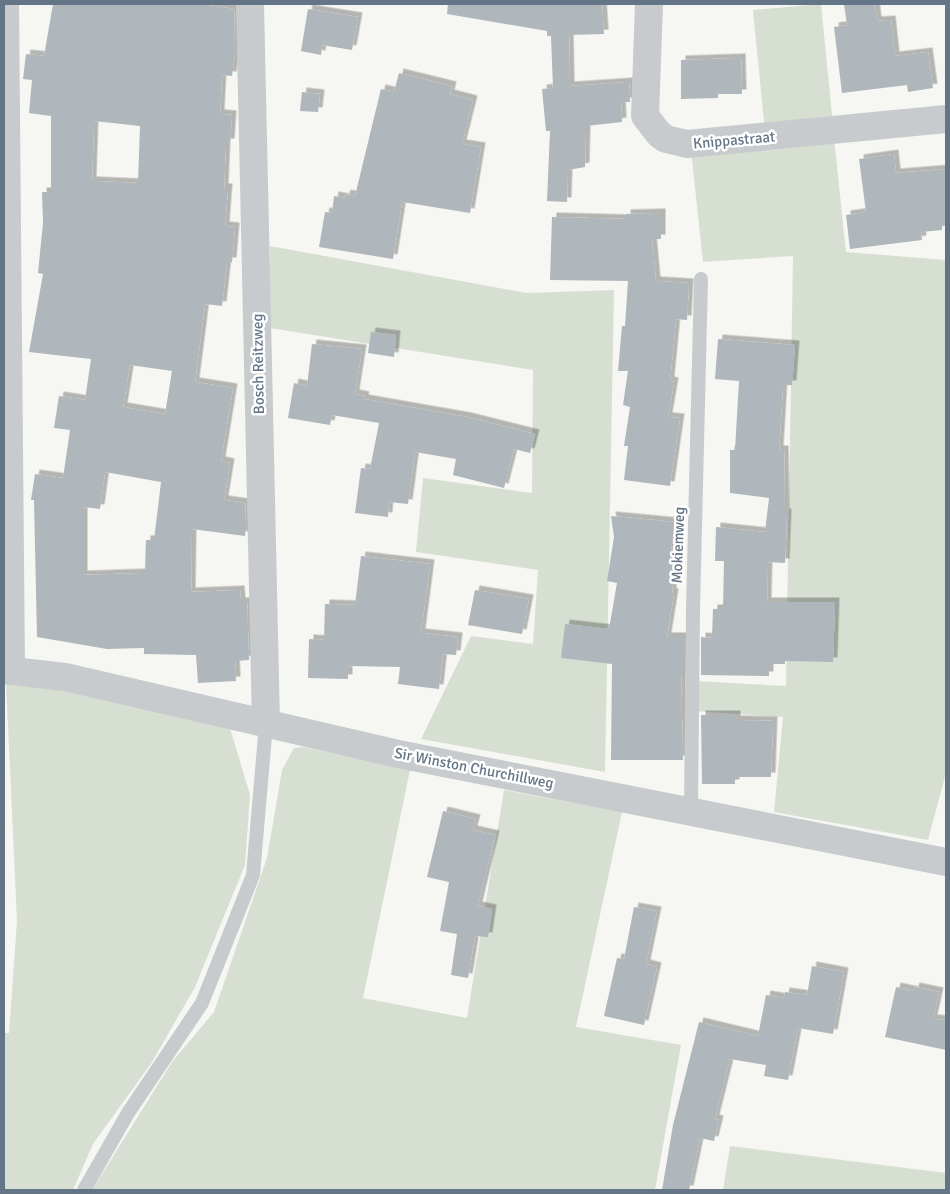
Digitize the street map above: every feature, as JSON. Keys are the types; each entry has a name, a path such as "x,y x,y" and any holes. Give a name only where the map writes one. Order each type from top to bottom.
{"street":[{"path":"5,4 7,670"},
{"name":"Bosch Reitzweg","path":"250,4 266,724"},
{"name":"Knippastraat","path":"649,4 645,116 659,134 666,139 687,144 946,119"},
{"name":"Sir Winston Churchillweg","path":"7,670 65,677 398,754 946,862"}],"lane":[{"name":"Mokiemweg","path":"691,811 693,609 701,279"},
{"path":"84,1190 128,1113 202,1003 253,875 266,724"}],"shaded area":[{"path":"821,4 833,125 765,132 753,10"},
{"path":"834,138 846,252 946,260 946,773 928,840 774,812 783,717 694,711 697,681 786,686 793,256 703,262 691,150"},
{"path":"270,246 527,293 614,290 605,772 421,739 471,636 533,644 538,570 416,552 423,478 532,493 533,370 270,328"},
{"path":"25,682 230,728 250,795 245,865 195,987 152,1062 93,1144 73,1190 4,1190 4,1033 9,1033 17,921 6,683"},
{"path":"304,747 410,770 363,998 467,1018 504,790 622,812 576,1027 681,1045 655,1190 92,1190 172,1062 214,1012 267,858 282,770 294,748"},
{"path":"730,1146 946,1173 946,1190 723,1190"}],"building":[{"path":"53,4 202,4 234,9 235,53 232,76 222,75 220,114 232,115 230,143 226,143 224,188 228,188 225,226 235,227 232,262 227,262 222,306 205,304 195,382 233,388 221,461 230,463 224,500 245,503 246,527 245,536 192,529 191,592 240,590 241,602 247,602 249,660 235,661 236,681 198,683 196,655 144,654 144,648 107,649 37,637 34,500 31,500 35,474 63,478 70,430 54,428 59,396 85,400 91,359 29,352 43,274 38,273 43,223 42,192 51,192 51,116 29,113 32,80 23,79 26,54 44,56","holes":["94,121 140,126 138,183 92,181","130,365 172,371 165,414 123,407","105,472 161,482 154,540 146,540 145,573 83,575 83,507 100,509"]},
{"path":"448,4 602,4 604,34 569,35 570,86 629,82 630,102 621,102 622,122 586,126 585,167 568,170 567,202 547,201 550,131 546,131 542,89 553,88 551,36 547,36 547,31 447,14"},
{"path":"844,4 875,4 877,21 891,20 895,56 928,52 933,88 908,92 907,85 842,93 834,27 847,25"},
{"path":"308,9 358,17 352,50 322,45 321,55 301,51"},
{"path":"741,58 742,94 718,94 718,98 681,99 681,60"},
{"path":"399,73 452,86 450,94 473,100 462,144 481,147 470,213 402,202 393,259 319,247 325,212 332,213 334,196 345,198 346,194 355,196 381,89 394,92"},
{"path":"302,92 320,94 318,112 300,111"},
{"path":"894,154 896,173 946,169 946,225 942,226 942,230 921,232 922,240 850,249 846,215 866,212 859,159"},
{"path":"661,213 661,239 652,239 656,281 689,283 687,320 676,319 670,381 674,382 668,417 680,418 670,486 624,480 628,446 624,446 630,407 623,405 628,371 618,371 622,326 625,326 628,281 550,280 552,217 626,219 626,214"},
{"path":"371,332 396,335 394,357 368,353"},
{"path":"718,339 795,345 792,385 783,385 779,450 784,450 785,513 787,513 785,563 768,562 767,602 835,602 833,662 785,661 785,664 769,664 769,676 701,675 701,637 712,638 713,609 723,609 724,561 715,561 716,527 765,532 769,498 730,493 730,450 735,450 739,381 715,379"},
{"path":"312,344 362,349 355,394 365,396 364,399 467,417 535,434 530,453 514,449 504,488 453,475 456,459 415,452 408,504 389,502 388,517 355,513 361,468 370,469 379,423 332,415 330,425 288,418 294,383 307,386"},
{"path":"611,516 675,522 671,550 676,551 672,593 674,593 667,637 684,637 684,675 681,675 683,760 611,760 612,664 561,658 565,624 609,629 617,583 607,581 614,537"},
{"path":"361,556 430,564 421,633 458,637 456,655 443,654 439,689 398,684 400,667 348,666 348,679 308,678 309,639 324,640 325,604 355,605"},
{"path":"475,590 529,599 522,634 468,625"},
{"path":"701,715 736,715 736,720 773,721 771,777 735,777 735,784 702,784"},
{"path":"443,811 476,819 473,830 495,835 478,906 492,909 488,937 475,936 468,978 451,975 457,934 440,931 449,882 427,877"},
{"path":"634,907 657,911 646,964 657,967 644,1025 604,1016 617,958 624,959"},
{"path":"812,966 844,972 833,1034 798,1028 788,1080 764,1076 766,1065 730,1059 715,1119 719,1120 714,1141 700,1138 689,1190 662,1190 673,1125 699,1022 758,1036 766,995 784,998 785,992 807,995"},
{"path":"896,987 914,991 915,987 939,992 933,1019 946,1020 946,1050 885,1037"}]}
